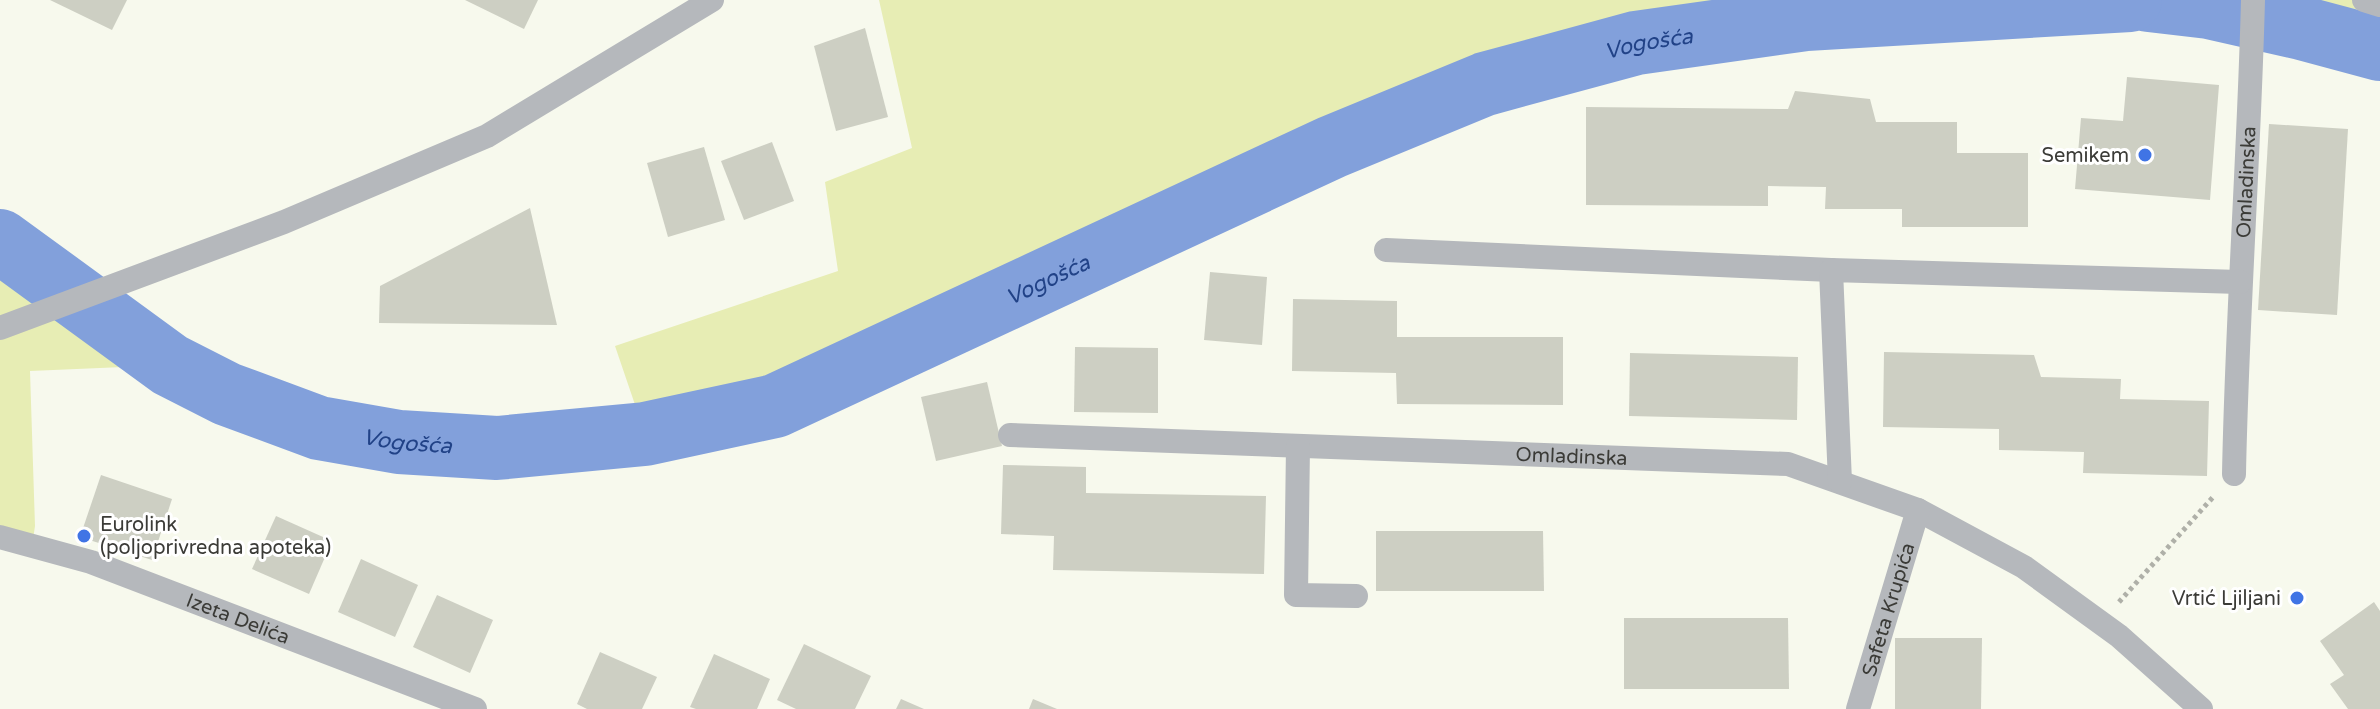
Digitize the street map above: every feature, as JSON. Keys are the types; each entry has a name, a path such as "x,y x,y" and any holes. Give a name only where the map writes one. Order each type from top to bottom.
{"street":[{"path":"2,328 284,222 487,136 712,0"},
{"name":"Omladinska","path":"2234,474 2253,0"},
{"path":"2364,0 2380,5"},
{"path":"1386,250 1831,270 2240,282"},
{"path":"1831,270 1840,482"},
{"name":"Omladinska","path":"1010,435 1788,464 1918,510 2024,567 2119,636 2201,709"},
{"path":"1298,446 1296,595 1356,596"},
{"name":"Safeta Krupića","path":"1858,709 1918,510"},
{"name":"Izeta Delića","path":"0,537 91,562 475,709"}],"path":[{"path":"2100,623 2234,474"}],"green space":[{"path":"879,0 2130,0 1805,19 1636,43 1485,84 1332,147 775,406 645,434 615,346 838,271 825,182 912,148"},
{"path":"2149,0 2364,0 2380,5 2380,49 2209,7"},
{"path":"0,241 170,365 30,371 35,526 32,546 0,537"}],"building":[{"path":"50,0 127,0 112,30"},
{"path":"465,0 538,0 524,29"},
{"path":"865,28 888,117 836,131 814,46"},
{"name":"Semikem","path":"2127,77 2219,85 2210,200 2075,189 2081,118 2123,121"},
{"path":"1795,91 1870,99 1876,122 1957,122 1957,153 2028,153 2028,227 1902,227 1902,209 1825,209 1826,187 1768,186 1768,206 1586,205 1586,107 1788,109"},
{"path":"2269,124 2348,129 2337,315 2258,310"},
{"path":"772,142 794,201 744,220 721,161"},
{"path":"704,147 725,220 668,237 647,163"},
{"path":"530,208 557,325 379,323 380,286"},
{"path":"1210,272 1267,277 1262,345 1204,340"},
{"path":"1293,299 1397,301 1397,337 1563,337 1563,405 1397,404 1396,373 1292,371"},
{"path":"1075,347 1158,348 1158,413 1074,412"},
{"path":"1884,352 2034,355 2041,377 2121,379 2120,399 2209,401 2207,476 2083,473 2084,452 1999,450 1999,429 1883,427"},
{"path":"1630,353 1798,357 1797,420 1629,416"},
{"path":"987,382 1002,446 936,461 921,397"},
{"path":"1003,465 1086,467 1086,493 1266,496 1264,574 1053,570 1054,536 1001,534"},
{"path":"101,475 172,499 152,560 80,537"},
{"path":"276,516 332,541 309,594 252,569"},
{"path":"1376,531 1543,531 1544,591 1376,591"},
{"path":"361,559 418,585 395,637 338,612"},
{"path":"437,595 493,620 470,673 413,647"},
{"path":"2374,602 2380,611 2380,709 2348,709 2330,684 2344,675 2320,641"},
{"path":"1624,618 1788,618 1789,689 1624,689"},
{"path":"1895,638 1982,638 1981,709 1895,709"},
{"path":"804,644 871,676 855,709 796,709 777,700"},
{"path":"600,652 657,677 642,709 587,709 577,704"},
{"path":"714,654 770,679 757,709 690,707"},
{"path":"901,699 924,709 896,709"},
{"path":"1033,699 1057,709 1029,709"}],"waterway":[{"name":"Vogošća","path":"0,241 170,365 227,394 319,428 399,442 497,448 645,434 775,406 1332,147 1485,84 1636,43 1806,19 2130,0"},
{"name":"Vogošća","path":"2149,0 2209,7 2380,49"}],"place":[{"name":"Semikem","path":"2145,155"},
{"name":"Eurolink (poljoprivredna apoteka)","path":"84,536"},
{"name":"Vrtić Ljiljani","path":"2297,598"}]}
